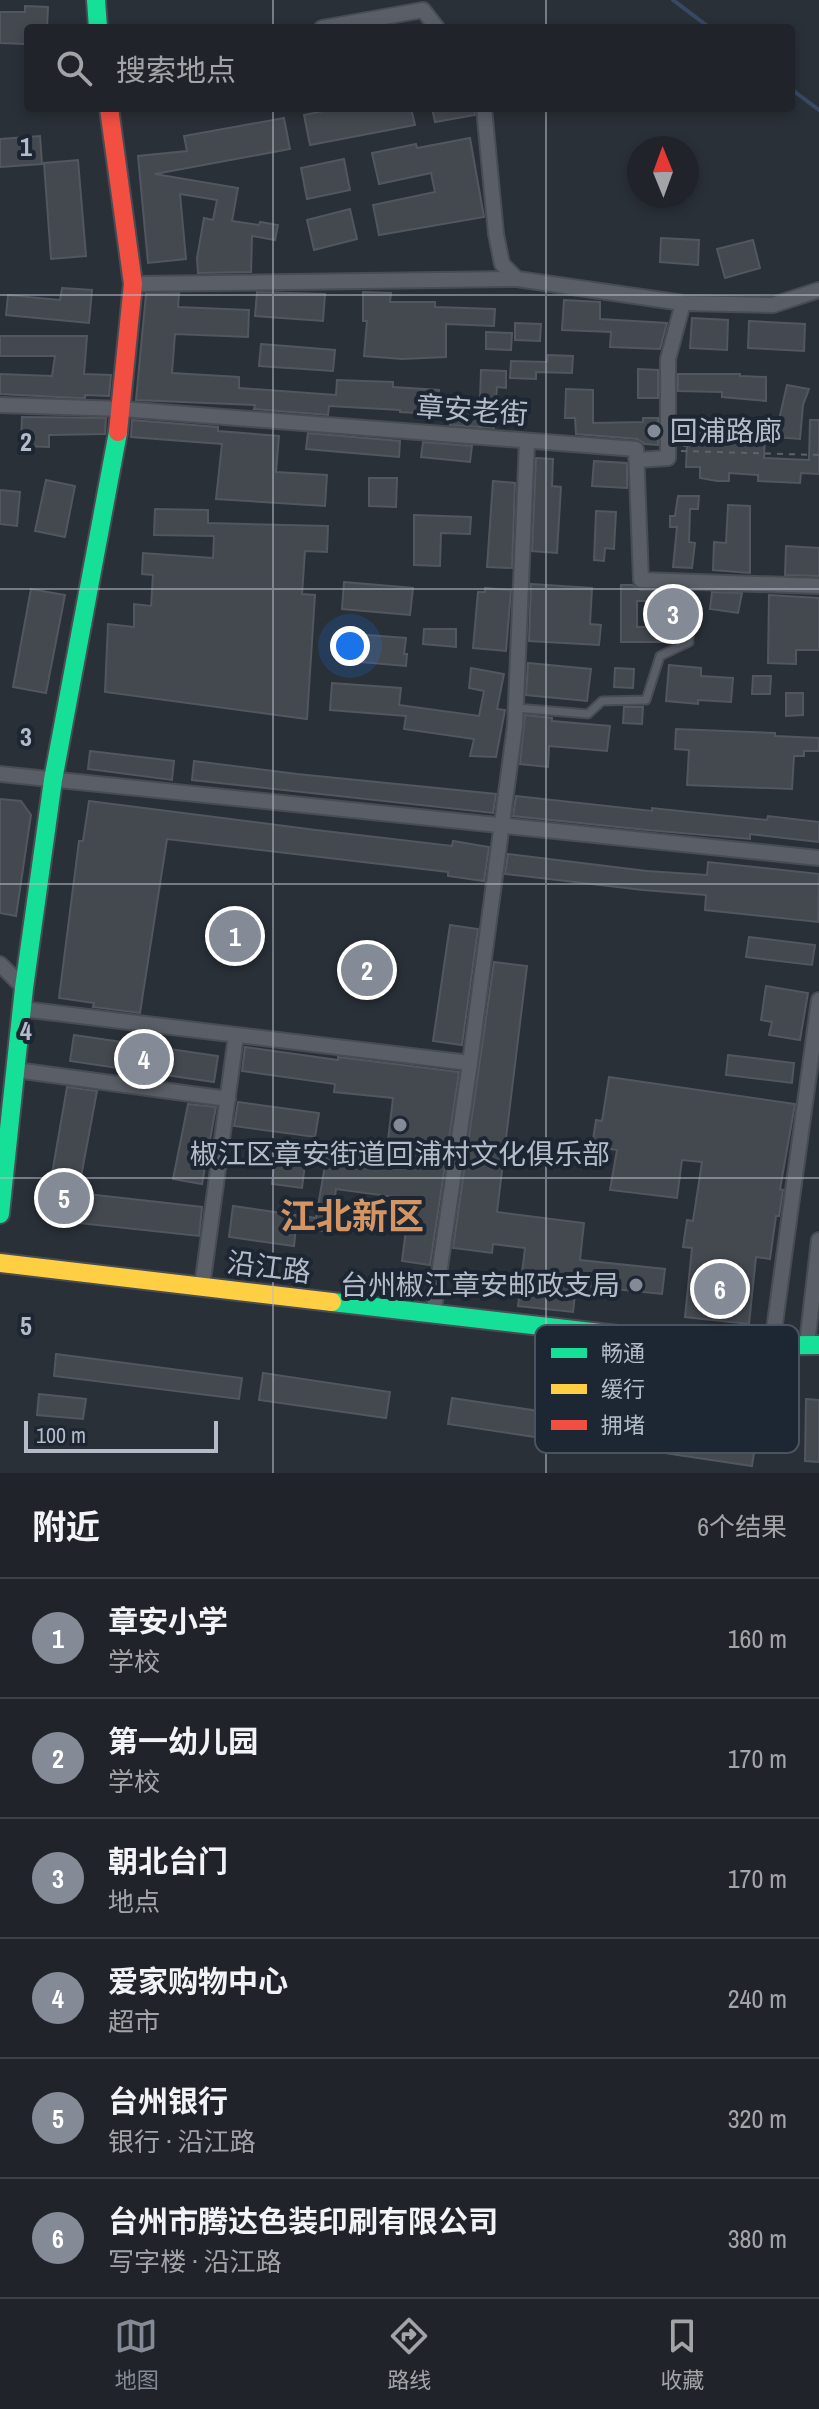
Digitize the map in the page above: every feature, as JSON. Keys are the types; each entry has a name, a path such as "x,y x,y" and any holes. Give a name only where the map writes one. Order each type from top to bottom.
{"main road":[{"path":"96,0 98,24"},
{"path":"0,1214 24,988 53,780 122,409 133,284 110,112"},
{"name":"沿江路","path":"0,1263 535,1326"},
{"name":"沿江路","path":"0,1277 535,1338"}],"street":[{"path":"344,24 423,10 434,24"},
{"path":"484,112 496,234 502,264 517,279"},
{"path":"133,284 517,279 683,303 773,305 819,290"},
{"path":"683,303 668,359 668,458 636,454 641,580 819,586"},
{"name":"章安老街","path":"0,405 122,409 527,441 636,454"},
{"path":"433,1315 470,1063 516,708 527,441"},
{"path":"0,774 819,858"},
{"path":"0,964 24,988"},
{"path":"775,1325 819,1000"},
{"path":"22,1009 470,1063"},
{"path":"202,1287 236,1036"},
{"path":"16,1070 228,1099"},
{"path":"815,1349 819,1240"}],"lane":[{"path":"516,708 588,714 602,701 646,700 660,656 689,642 688,582"}],"path":[{"path":"669,450 819,455"}],"building":[{"path":"25,6 48,7 47,24 24,24 24,44 0,43 0,12 25,12"},
{"path":"319,112 412,112 415,125 310,145 304,115"},
{"path":"433,112 475,112 475,115 435,122"},
{"path":"284,118 290,149 155,174 238,188 232,221 278,225 275,240 252,236 251,272 198,273 197,258 204,218 213,220 217,200 180,194 186,259 148,263 138,156 187,151 184,136"},
{"path":"40,136 42,164 0,167 0,139"},
{"path":"470,138 484,217 379,235 373,205 435,192 431,173 379,184 372,153"},
{"path":"344,159 350,190 307,199 301,168"},
{"path":"78,160 86,256 51,259 44,163"},
{"path":"350,209 357,239 314,250 307,220"},
{"path":"661,238 699,240 698,265 660,262"},
{"path":"753,240 760,268 725,278 717,249"},
{"path":"62,288 92,290 89,323 6,315 8,295 60,300"},
{"path":"257,292 325,294 323,321 255,316"},
{"path":"363,292 391,293 390,302 435,302 435,307 495,309 494,326 446,324 446,357 402,359 364,356 367,321 363,321"},
{"path":"179,293 178,307 249,310 248,337 175,334 172,373 239,377 239,388 336,395 337,380 393,382 393,387 439,390 438,399 480,401 481,370 506,371 506,388 497,387 494,428 450,425 451,415 400,410 329,406 328,415 254,409 255,405 136,400 146,294"},
{"path":"564,300 600,302 600,319 667,323 660,349 610,347 611,332 562,330"},
{"path":"692,318 728,320 727,350 690,348"},
{"path":"749,321 805,324 804,351 748,348"},
{"path":"515,323 541,324 540,341 515,340"},
{"path":"486,332 512,333 511,350 486,349"},
{"path":"0,336 87,336 84,374 111,375 109,396 85,395 85,398 77,398 0,394 0,374 52,376 55,356 0,356"},
{"path":"261,344 335,350 333,371 259,366"},
{"path":"548,355 573,356 572,373 536,372 536,379 510,378 511,361 547,362"},
{"path":"638,369 658,370 658,398 638,398"},
{"path":"678,374 766,377 766,401 722,397 722,392 678,391"},
{"path":"787,385 809,389 803,405 800,439 775,437"},
{"path":"566,389 593,390 593,423 643,422 643,418 658,418 658,445 645,444 637,439 576,434 575,418 565,418"},
{"path":"22,417 106,418 105,434 49,435 49,447 21,446"},
{"path":"132,420 279,436 276,472 327,475 325,506 216,499 222,444 131,437"},
{"path":"810,420 819,420 819,474 801,473 800,483 758,481 758,475 729,473 729,481 717,481 700,478 700,467 686,467 686,429 765,433 764,458 809,460"},
{"path":"308,433 400,441 399,457 306,449"},
{"path":"423,442 472,446 470,462 421,457"},
{"path":"536,458 553,459 552,486 561,487 557,553 532,551"},
{"path":"594,461 627,463 627,488 592,486"},
{"path":"369,478 397,478 396,507 369,506"},
{"path":"46,480 75,486 65,537 35,531"},
{"path":"493,481 515,483 512,568 487,567"},
{"path":"0,490 20,492 17,526 0,524"},
{"path":"678,496 699,496 698,509 690,509 689,542 695,543 692,568 673,567 677,527 670,527 670,516 675,516"},
{"path":"728,505 750,506 750,573 713,570 714,542 726,543"},
{"path":"155,509 208,510 208,523 328,526 327,552 305,551 302,594 315,595 307,719 105,692 108,624 134,627 134,604 151,606 153,575 142,574 143,553 213,558 214,536 154,535"},
{"path":"596,511 616,512 614,549 605,548 604,561 594,560"},
{"path":"414,515 471,517 470,534 441,533 440,566 414,565"},
{"path":"786,546 819,548 819,576 785,575"},
{"path":"344,582 413,588 410,615 342,609"},
{"path":"531,584 592,588 590,624 601,625 599,645 529,641"},
{"path":"621,585 632,585 641,590 681,591 681,639 674,642 621,642","holes":["637,601 665,601 665,627 637,627"]},
{"path":"485,588 511,590 506,651 473,648 478,592 485,592"},
{"path":"31,589 65,595 46,693 13,687"},
{"path":"712,592 742,593 738,613 710,609"},
{"path":"769,595 819,598 819,650 796,650 796,664 768,663"},
{"path":"424,629 456,629 456,647 423,644"},
{"path":"340,633 406,638 406,666 338,660"},
{"path":"528,663 591,669 587,701 526,695"},
{"path":"669,665 701,668 701,676 733,678 731,702 698,700 698,704 666,701"},
{"path":"471,668 504,674 497,709 505,710 496,757 470,756 474,739 404,729 406,716 330,710 332,683 401,688 399,705 479,716 484,691 469,688"},
{"path":"615,668 634,669 633,688 614,687"},
{"path":"753,676 771,676 770,694 752,694"},
{"path":"786,693 803,693 803,715 786,716"},
{"path":"624,707 643,707 642,724 623,723"},
{"path":"525,715 552,718 552,721 610,726 607,751 549,746 548,767 520,764"},
{"path":"676,729 819,738 819,751 804,751 804,756 794,756 792,789 687,785 689,750 675,749"},
{"path":"90,751 174,761 172,780 88,769"},
{"path":"194,761 496,794 493,813 192,780"},
{"path":"516,796 652,811 652,808 819,822 819,842 750,834 750,839 513,816"},
{"path":"0,799 21,801 31,815 16,916 0,913"},
{"path":"89,801 452,846 453,841 489,847 484,881 448,876 448,872 167,839 140,1013 93,1007 94,1003 59,998 79,841 83,841"},
{"path":"508,854 707,875 708,862 819,874 818,922 705,910 706,895 505,874"},
{"path":"450,925 478,929 462,1045 433,1041"},
{"path":"749,937 815,945 812,965 746,957"},
{"path":"494,962 527,966 497,1212 584,1223 580,1260 665,1269 662,1294 576,1285 573,1312 518,1306 525,1248 493,1244 492,1253 453,1248"},
{"path":"766,986 808,993 800,1040 769,1035 772,1022 761,1020"},
{"path":"74,1035 218,1056 214,1082 70,1061"},
{"path":"245,1047 459,1072 430,1265 402,1261 410,1199 336,1189 330,1232 296,1227 294,1246 229,1237 233,1206 316,1218 328,1148 386,1157 393,1098 334,1092 335,1084 242,1071"},
{"path":"728,1055 794,1063 792,1083 726,1075"},
{"path":"609,1077 795,1104 780,1189 783,1190 779,1216 776,1216 770,1259 756,1257 749,1324 685,1317 692,1248 683,1247 687,1220 693,1221 702,1162 682,1160 677,1198 610,1190 617,1150 592,1146 596,1120 602,1121"},
{"path":"67,1087 97,1091 78,1193 202,1207 199,1236 78,1223 79,1220 63,1219 47,1203"},
{"path":"238,1102 319,1113 315,1137 234,1126"},
{"path":"188,1104 216,1107 202,1184 173,1179"},
{"path":"275,1160 305,1164 302,1188 272,1184"},
{"path":"56,1354 242,1378 239,1399 54,1376"},
{"path":"263,1373 390,1392 386,1418 259,1400"},
{"path":"39,1394 86,1399 83,1419 37,1415"},
{"path":"452,1398 535,1410 535,1437 448,1424"},
{"path":"806,1399 819,1400 819,1462 805,1461"},
{"path":"664,1453 754,1453 752,1466"}],"waterway":[{"path":"673,0 705,24"},
{"path":"795,92 819,110"}],"traffic: fast":[{"path":"96,0 98,24"},
{"path":"0,1214 24,988 53,780 118,432"},
{"path":"332,1302 535,1325"},
{"path":"799,1345 819,1345"}],"traffic: slow":[{"path":"0,1263 332,1302"}],"traffic: jam":[{"path":"110,112 133,284 118,432"}],"place":[{"name":"回浦路廊","path":"654,431"},
{"name":"朝北台门","path":"673,614"},
{"name":"章安小学","path":"235,936"},
{"name":"第一幼儿园","path":"367,970"},
{"name":"爱家购物中心","path":"144,1059"},
{"name":"椒江区章安街道回浦村文化俱乐部","path":"400,1125"},
{"name":"台州银行","path":"64,1198"},
{"name":"台州椒江章安邮政支局","path":"636,1285"},
{"name":"台州市腾达色装印刷有限公司","path":"720,1289"}],"district":[{"name":"江北新区","path":"352,1216"}]}
